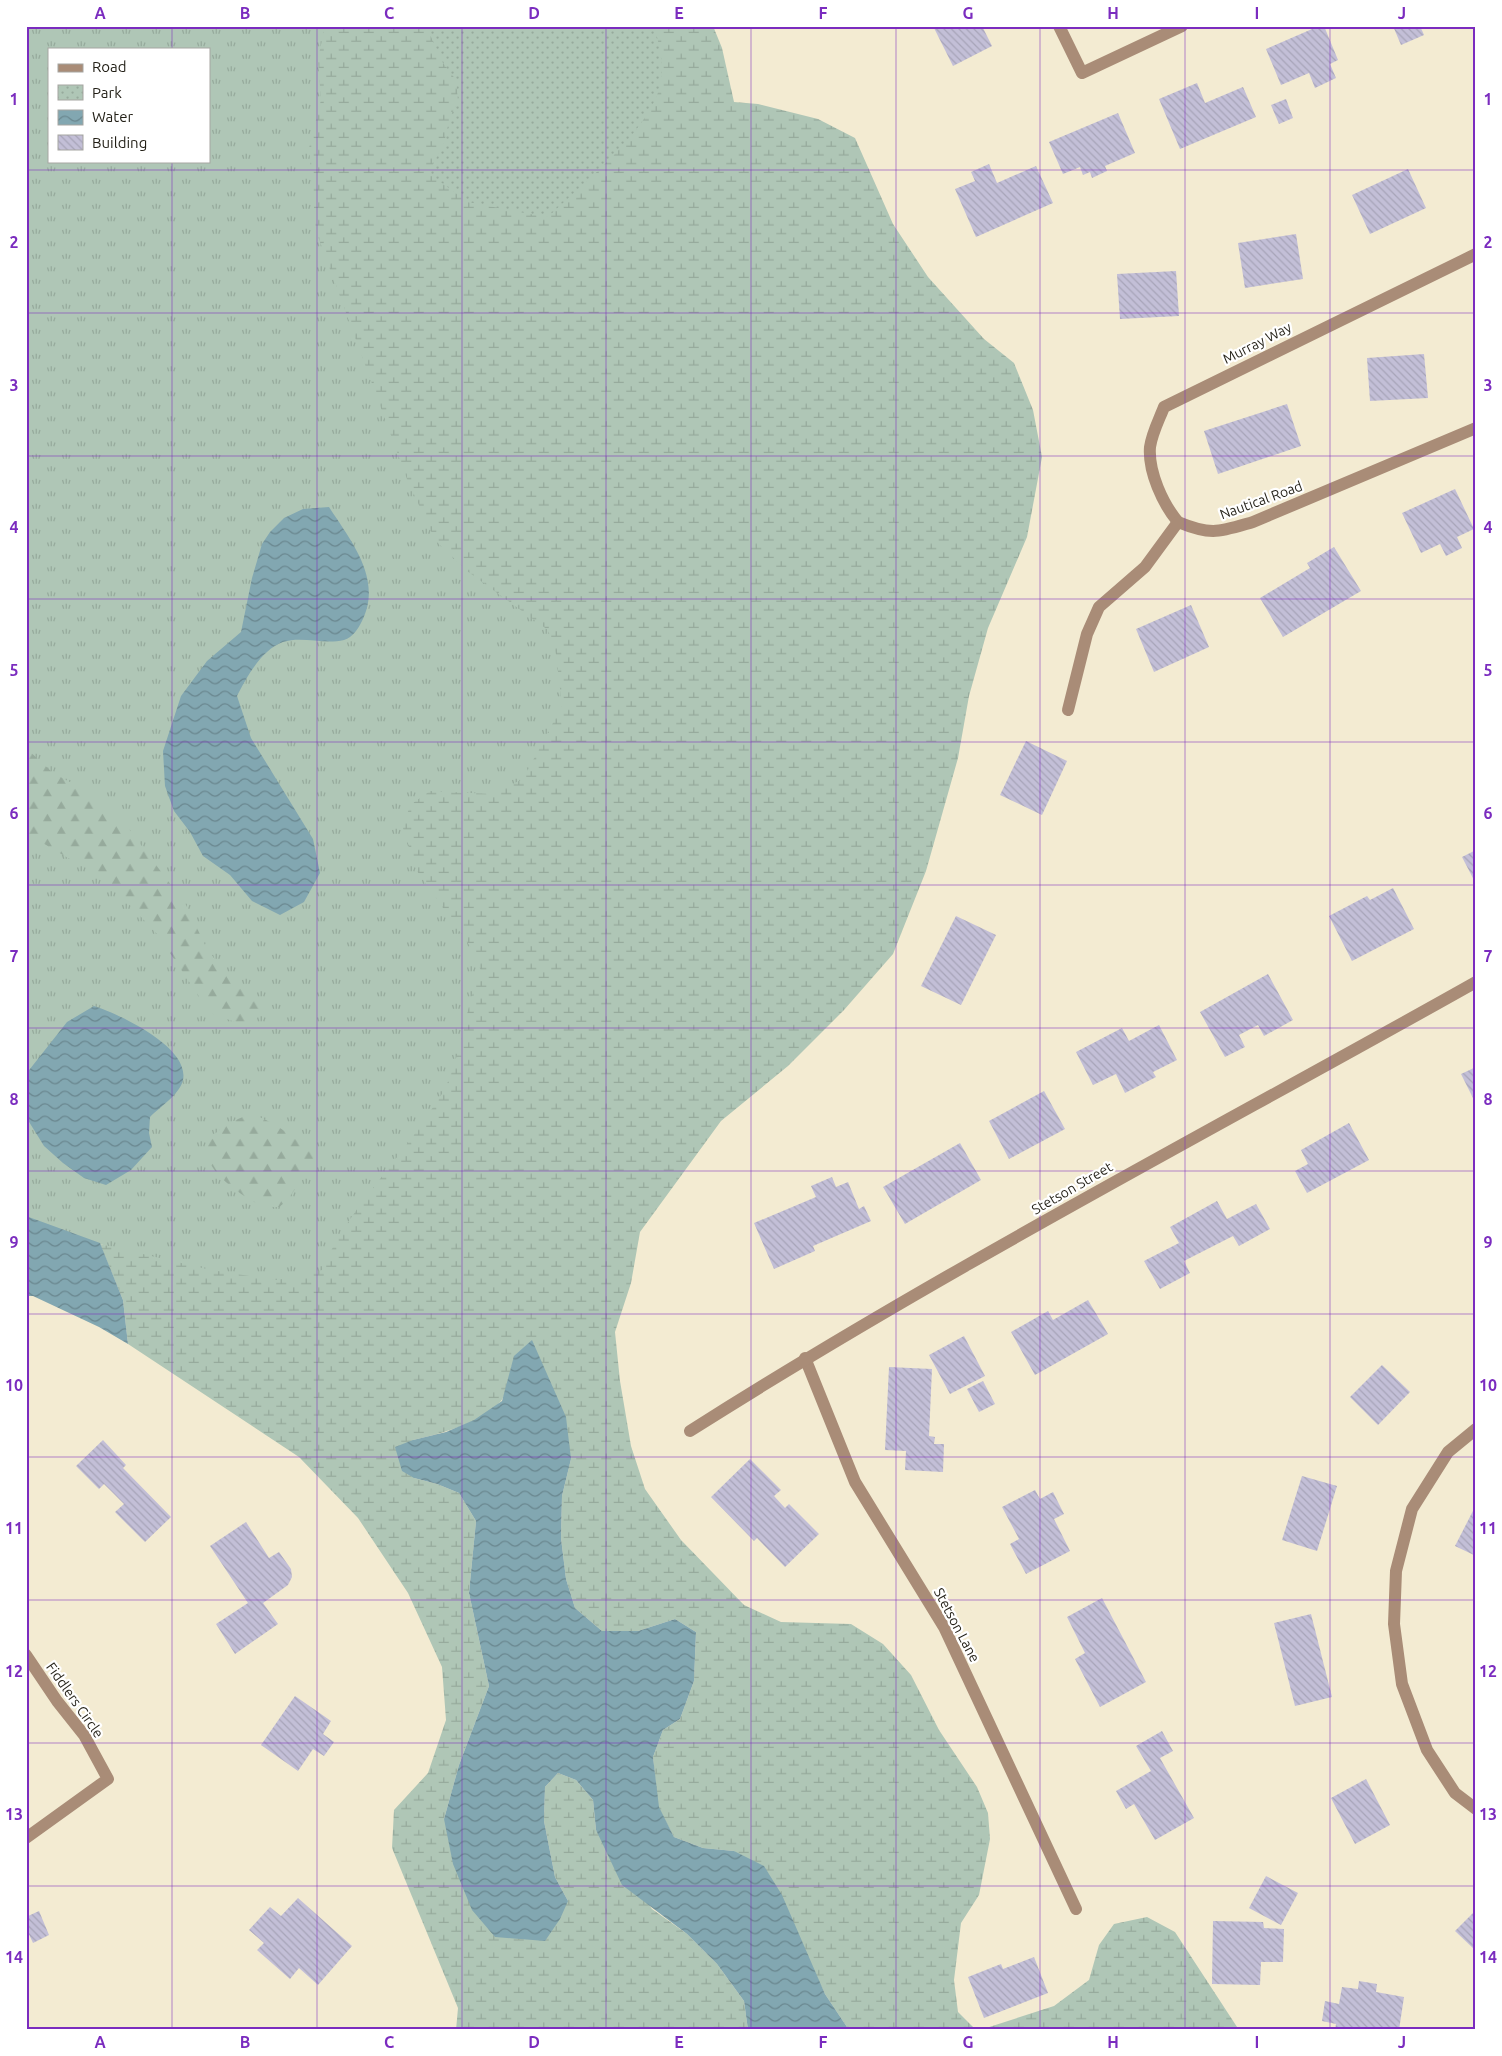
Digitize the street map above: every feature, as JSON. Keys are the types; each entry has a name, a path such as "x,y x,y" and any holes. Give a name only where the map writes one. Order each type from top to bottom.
{"street":[{"path":"1059,26 1082,73 1182,26"},
{"name":"Murray Way","path":"1178,522 1160,497 1150,448 1154,431 1164,407 1476,254"},
{"name":"Nautical Road","path":"1178,522 1200,531 1217,532 1253,522 1476,428"},
{"path":"1068,710 1087,634 1099,608 1145,567 1178,522"},
{"name":"Stetson Street","path":"690,1431 805,1358 1130,1173 1476,982"},
{"name":"Stetson Lane","path":"805,1358 855,1482 944,1626 1076,1909"},
{"path":"1476,1429 1448,1452 1412,1510 1396,1571 1394,1624 1402,1684 1427,1750 1455,1793 1476,1809"},
{"name":"Fiddlers Circle","path":"26,1655 57,1701 84,1735 108,1779 26,1838"}],"green space":[{"path":"26,26 383,26 585,563 517,1368 26,1222"},
{"path":"325,26 713,26 722,48 734,102 758,104 818,119 855,138 893,224 928,277 984,339 1014,363 1033,410 1042,457 1027,537 988,628 969,696 958,758 926,871 893,954 844,1010 788,1066 721,1121 640,1232 631,1283 615,1332 620,1381 631,1446 645,1489 681,1540 744,1605 781,1622 851,1624 883,1644 911,1675 939,1730 977,1787 988,1813 990,1839 979,1895 961,1923 954,1980 958,2012 976,2030 846,2030 847,2027 825,1994 809,1961 734,1851 703,1848 674,1837 658,1807 653,1757 663,1730 680,1719 694,1681 696,1632 675,1619 638,1631 602,1631 575,1608 566,1579 561,1538 562,1496 571,1459 514,1356 503,1397 493,1409 483,1416 460,1426 413,1440 414,1478 437,1484 459,1493 476,1521 469,1593 489,1686 459,1765 444,1819 568,1901 555,1877 544,1821 545,1787 558,1773 576,1780 593,1800 596,1830 652,1909 687,1934 717,1964 744,2001 748,2030 456,2030 458,2008 392,1848 394,1810 428,1773 446,1720 442,1667 408,1593 358,1518 299,1457 128,1344 123,1300 100,1244 211,1270 275,1280 297,1277 322,1270 332,1249 356,1211 437,1102 445,1088 457,1056 471,998 481,971 472,949 417,871 403,828 410,805 430,791 492,794 523,779 562,706 556,654 548,630 467,571 435,540 407,479 316,231 309,148 321,100 318,59"},
{"path":"426,26 654,26 661,58 662,74 659,90 652,107 627,141 550,215 545,217 468,202 431,175 431,168 444,143 450,117 458,101 456,80 443,63"},
{"path":"26,748 53,773 96,796 123,821 186,905 206,947 231,982 250,988 260,1008 256,1022 238,1023 210,1013 158,935 99,872 68,858 26,833"},
{"path":"249,1114 275,1125 292,1136 314,1155 313,1161 288,1200 279,1207 260,1205 243,1195 223,1179 209,1161 207,1151 212,1137 226,1125"},
{"path":"1147,1917 1175,1932 1239,2030 980,2030 1054,2006 1089,1980 1099,1945 1114,1924"}],"water":[{"path":"329,507 355,547 367,575 368,605 362,621 355,632 344,640 329,642 291,640 275,646 255,665 237,696 251,738 313,839 320,873 304,902 280,915 252,901 230,875 203,856 190,832 174,811 165,786 163,751 181,696 207,661 241,632 252,578 262,544 270,532 284,518 303,509"},
{"path":"94,1006 135,1024 165,1044 176,1056 182,1068 183,1080 178,1090 150,1117 149,1133 152,1147 131,1170 106,1185 84,1178 63,1163 44,1146 26,1117 26,1074 67,1022"},
{"path":"26,1216 100,1243 123,1300 128,1344 99,1327 33,1296 26,1296"},
{"path":"532,1340 566,1417 571,1459 562,1496 561,1538 566,1579 575,1608 602,1631 638,1631 675,1619 696,1632 694,1681 680,1719 663,1730 653,1757 659,1807 674,1837 703,1848 734,1851 764,1866 782,1895 825,1994 847,2027 846,2030 748,2030 744,2001 717,1964 687,1934 622,1885 596,1830 593,1800 576,1780 558,1773 545,1787 544,1821 555,1877 568,1901 560,1919 545,1941 495,1937 472,1910 453,1864 444,1819 459,1765 489,1686 469,1593 476,1521 459,1493 437,1484 414,1478 402,1471 395,1447 413,1440 446,1432 474,1420 502,1401 514,1356"}],"building":[{"path":"933,26 982,26 992,46 953,66"},
{"path":"1319,26 1324,26 1338,60 1330,64 1336,78 1315,88 1309,73 1281,85 1266,49"},
{"path":"1393,26 1420,26 1424,35 1401,45"},
{"path":"1197,83 1205,103 1243,87 1256,117 1180,149 1159,99"},
{"path":"1286,99 1293,118 1279,124 1271,105"},
{"path":"1118,113 1135,153 1105,166 1107,171 1092,178 1090,172 1083,175 1080,167 1063,174 1049,142"},
{"path":"989,164 997,183 1036,166 1053,203 976,237 955,189 975,181 971,172"},
{"path":"1408,169 1426,208 1370,234 1352,195"},
{"path":"1296,234 1303,279 1245,288 1238,243"},
{"path":"1176,271 1179,316 1120,319 1117,274"},
{"path":"1424,354 1428,398 1370,401 1367,358"},
{"path":"1287,404 1301,446 1218,474 1204,431"},
{"path":"1455,489 1474,529 1457,537 1462,548 1446,556 1440,544 1421,553 1402,513"},
{"path":"1334,547 1361,591 1283,637 1260,598 1310,568 1307,563"},
{"path":"1191,605 1209,647 1154,672 1136,629"},
{"path":"1026,741 1067,761 1042,815 1000,795"},
{"path":"1476,850 1476,884 1462,857"},
{"path":"1393,888 1414,929 1352,961 1329,916 1367,896 1370,900"},
{"path":"956,916 996,935 961,1005 921,986"},
{"path":"1268,974 1293,1020 1264,1036 1258,1025 1239,1035 1245,1047 1225,1057 1200,1012"},
{"path":"1159,1025 1177,1060 1153,1072 1156,1077 1125,1093 1116,1074 1093,1085 1076,1052 1122,1028 1129,1041"},
{"path":"1476,1067 1476,1104 1461,1074"},
{"path":"1044,1091 1065,1129 1009,1159 989,1121"},
{"path":"1349,1123 1369,1160 1307,1193 1295,1171 1308,1164 1301,1150"},
{"path":"960,1143 981,1180 905,1224 883,1187"},
{"path":"832,1177 836,1187 848,1182 859,1209 864,1206 871,1221 813,1246 815,1251 774,1269 754,1223 816,1197 811,1186"},
{"path":"1217,1201 1227,1219 1256,1204 1270,1229 1239,1246 1233,1236 1184,1261 1190,1273 1160,1289 1144,1261 1179,1243 1170,1227"},
{"path":"1088,1300 1108,1334 1035,1375 1011,1332 1048,1311 1053,1320"},
{"path":"964,1336 985,1376 950,1394 929,1355"},
{"path":"1382,1365 1410,1392 1378,1425 1350,1397"},
{"path":"889,1367 932,1369 929,1436 935,1437 934,1444 944,1444 943,1472 905,1470 906,1451 885,1450"},
{"path":"983,1381 995,1404 979,1412 967,1389"},
{"path":"103,1440 126,1465 123,1468 171,1517 145,1542 115,1512 124,1504 104,1484 99,1489 76,1466"},
{"path":"750,1459 781,1490 774,1496 785,1508 789,1504 819,1534 785,1567 757,1538 754,1541 711,1497"},
{"path":"1302,1476 1337,1486 1317,1551 1282,1540"},
{"path":"1035,1490 1040,1499 1053,1492 1064,1514 1054,1519 1070,1551 1026,1574 1010,1544 1019,1539 1002,1507"},
{"path":"1476,1505 1476,1556 1455,1546"},
{"path":"246,1522 269,1558 279,1552 291,1569 292,1577 288,1585 263,1603 278,1624 235,1654 216,1624 248,1603 210,1546"},
{"path":"1102,1598 1146,1682 1100,1707 1075,1659 1085,1653 1067,1617"},
{"path":"1311,1614 1332,1697 1295,1706 1274,1623"},
{"path":"295,1696 331,1721 323,1734 334,1742 324,1756 313,1749 298,1771 261,1745"},
{"path":"1162,1731 1173,1751 1160,1758 1194,1818 1155,1840 1134,1804 1126,1809 1116,1791 1151,1771 1136,1746"},
{"path":"1366,1779 1390,1825 1355,1844 1331,1798"},
{"path":"1266,1876 1298,1893 1281,1925 1249,1908"},
{"path":"298,1898 352,1946 318,1985 299,1968 290,1979 257,1950 264,1943 249,1930 270,1907 281,1916"},
{"path":"1476,1910 1476,1951 1455,1931"},
{"path":"39,1911 49,1935 33,1943 26,1928 26,1917"},
{"path":"1213,1921 1263,1922 1264,1928 1284,1929 1283,1962 1261,1962 1260,1985 1212,1984"},
{"path":"1034,1957 1048,1993 984,2018 968,1977 1001,1964 1003,1969"},
{"path":"1359,1981 1377,1984 1376,1992 1404,1997 1399,2030 1367,2030 1352,2027 1351,2030 1335,2030 1336,2024 1322,2021 1325,2001 1339,2004 1342,1987 1358,1989"}]}
